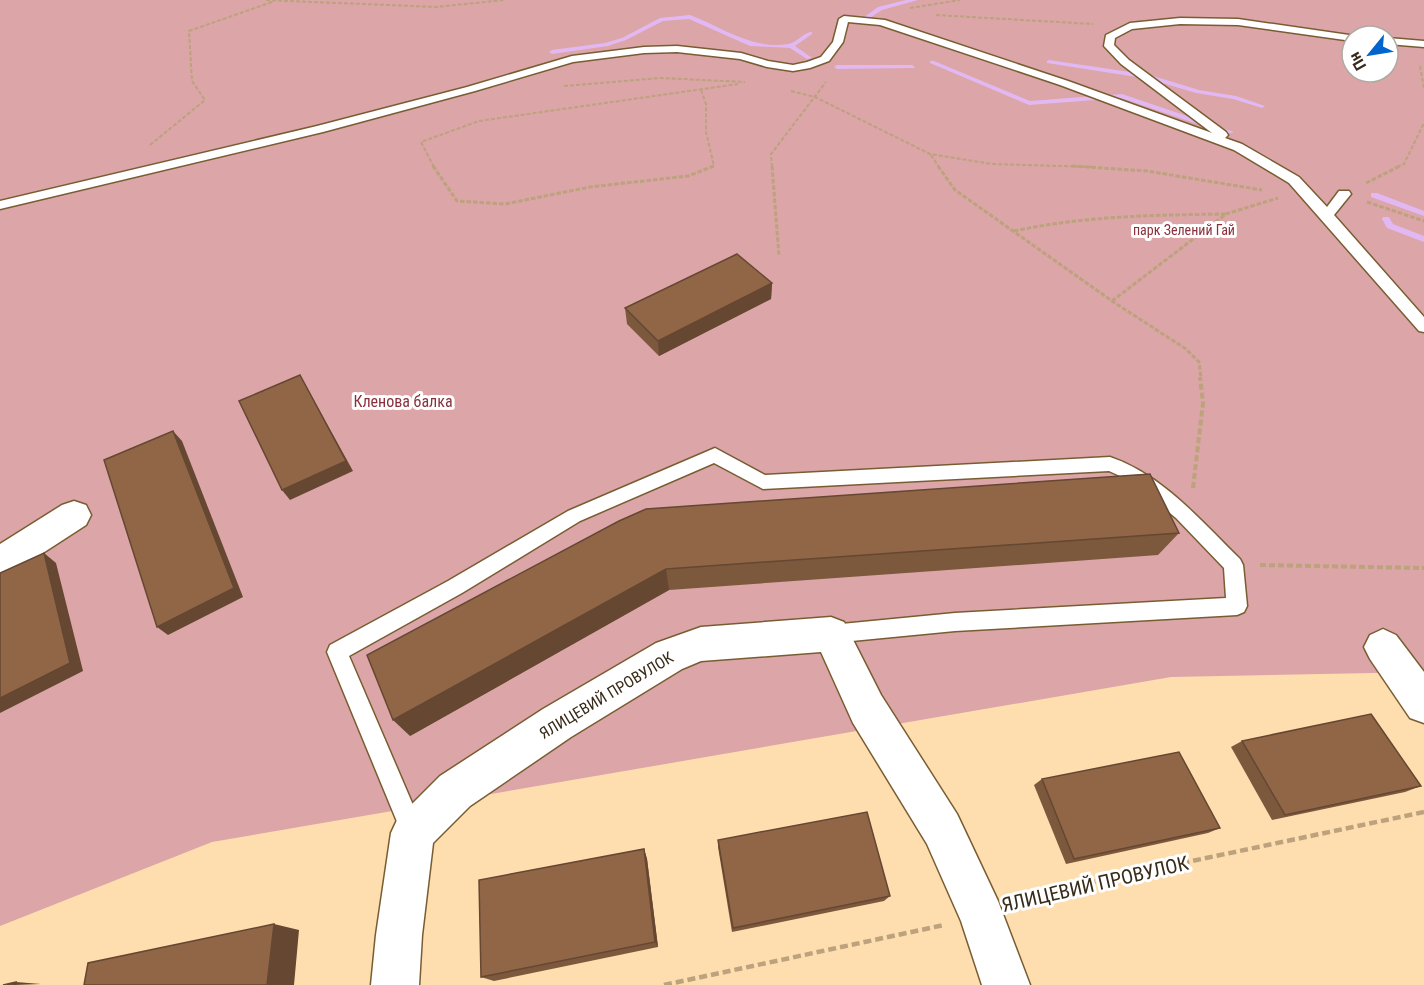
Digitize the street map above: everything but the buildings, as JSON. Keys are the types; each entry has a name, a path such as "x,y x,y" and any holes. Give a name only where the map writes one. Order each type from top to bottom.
{"street":[{"path":"0,562 74,515"},
{"name":"ЯЛИЦЕВИЙ ПРОВУЛОК","path":"413,833 455,791 557,723 669,656 701,644 831,634"},
{"path":"831,634 867,709 942,829 982,917 1006,985"},
{"path":"1383,647 1424,704"},
{"path":"395,985 399,935 413,833"}],"lane":[{"path":"0,205 328,127 572,59 644,50 677,49 741,56 767,64 793,68 810,65 825,59 838,42 844,19 881,22 1064,83 1238,147"},
{"path":"1340,36 1238,22 1180,21 1130,26 1110,37 1109,46 1134,68 1238,147 1294,180 1424,327"},
{"path":"1400,42 1424,44"},
{"path":"1327,215 1344,194"},
{"path":"413,833 337,652 455,587 574,516 715,455 763,482 1110,464 1137,476 1182,513 1233,565 1237,606 955,622 831,634"}],"path":[{"path":"266,0 272,2"},
{"path":"141,151 205,100 192,81 189,31 272,2 343,1 436,7 504,0"},
{"path":"933,15 1130,26"},
{"path":"779,256 771,154 829,79 825,59"},
{"path":"1424,60 1419,64 1424,88"},
{"path":"557,87 660,78 751,82 479,121 421,142 436,171 457,201 505,204 590,187 688,176 714,166 706,132 706,104 701,90"},
{"path":"787,90 815,97 930,154 992,164 1061,165 1147,171 1267,191"},
{"path":"1344,194 1404,164 1424,123"},
{"path":"930,154 955,190 1112,301 1186,349 1199,362 1203,403 1199,445 1193,470 1195,483 1182,513"},
{"path":"1014,232 1061,220 1148,215 1227,214 1282,196 1275,194"},
{"path":"1344,194 1424,221"},
{"path":"1112,301 1227,214"},
{"path":"1233,565 1424,568"},
{"name":"ЯЛИЦЕВИЙ ПРОВУЛОК","path":"664,985 982,917 999,902 1424,812"}],"green space":[{"name":"Кленова балка","path":"0,0 1424,0 1424,672 1171,677 212,842 0,926"}],"waterway":[{"path":"863,20 880,9 915,0"},
{"path":"552,52 606,45 624,39 662,19 690,17 752,45 791,46"},
{"path":"791,46 810,33"},
{"path":"791,46 809,58"},
{"path":"932,62 1029,103 1122,96 1230,132"},
{"path":"1049,62 1150,77 1198,92 1234,97 1262,106"},
{"path":"837,67 912,67"},
{"path":"1374,195 1424,214"},
{"path":"1386,219 1390,226 1424,239"}],"park label":[{"name":"парк Зелений Гай","path":"1184,230"}]}
